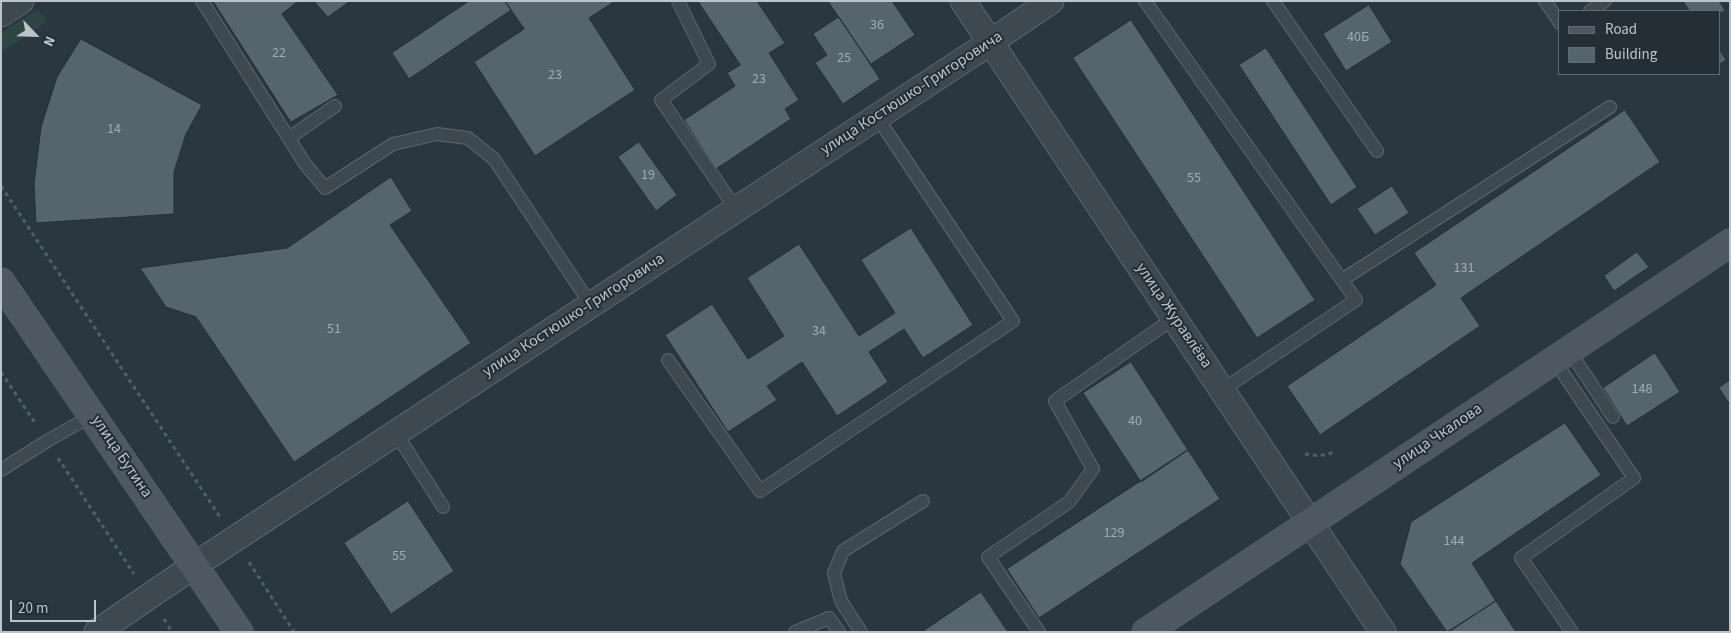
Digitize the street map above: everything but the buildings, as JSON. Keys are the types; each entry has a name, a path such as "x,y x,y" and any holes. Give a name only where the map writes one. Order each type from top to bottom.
{"main road":[{"name":"улица Чкалова","path":"1146,632 1730,244"},
{"name":"улица Бутина","path":"1,282 239,632"}],"street":[{"path":"1,14 21,1"},
{"name":"улица Журавлёва","path":"963,1 1383,632"},
{"name":"улица Костюшко-Григоровича","path":"97,632 195,565 1051,1"}],"lane":[{"path":"202,1 305,164 325,188 392,144 437,134 468,138 494,159 591,305"},
{"path":"678,1 710,64 661,100 736,209"},
{"path":"1145,1 1356,300 1222,390"},
{"path":"1273,1 1377,151"},
{"path":"1545,1 1558,20"},
{"path":"1592,10 1605,1"},
{"path":"289,138 336,106"},
{"path":"1342,280 1610,107"},
{"path":"668,360 760,491 1013,321 877,117"},
{"path":"1039,632 988,557 1070,502 1092,469 1054,401 1174,318"},
{"path":"1562,355 1613,417"},
{"path":"1562,355 1634,478 1521,558 1572,632"},
{"path":"1,470 93,415"},
{"path":"396,433 443,507"},
{"path":"861,632 841,601 834,573 843,551 923,501"},
{"path":"796,632 829,618 839,632"}],"path":[{"path":"1,186 294,632"},
{"path":"1,372 172,632"},
{"path":"1305,454 1319,456 1336,452"}],"green space":[{"path":"38,9 47,22 1,52 1,33"}]}
